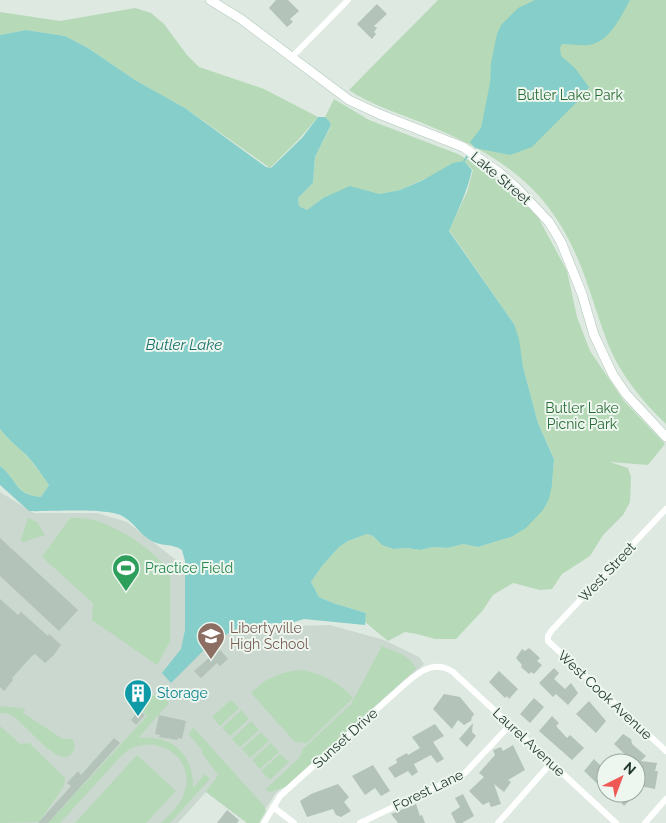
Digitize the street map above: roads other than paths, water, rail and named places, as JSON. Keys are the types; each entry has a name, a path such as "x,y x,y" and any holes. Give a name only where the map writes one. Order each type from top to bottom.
{"street":[{"name":"Lake Street","path":"210,0 241,19 349,100 379,114 463,147 517,188 534,204 555,231 571,264 594,335 605,360 626,394 666,437"},
{"path":"292,57 348,0"},
{"name":"West Street","path":"548,636 666,509"},
{"name":"West Cook Avenue","path":"548,636 550,644 665,748"},
{"name":"Laurel Avenue","path":"438,666 453,672 616,823"},
{"name":"Sunset Drive","path":"264,823 280,796 421,670 438,666"},
{"name":"Forest Lane","path":"360,823 465,773 510,725"},
{"path":"498,823 551,763"},
{"path":"645,823 666,799"},
{"path":"273,807 294,823"}],"water":[{"path":"535,0 630,0 619,20 603,39 589,45 562,44 560,48 561,56 575,68 589,87 585,94 532,147 510,155 475,148 470,142 481,128 497,34 501,25 518,8"},
{"name":"Butler Lake","path":"26,30 65,36 88,48 135,80 185,108 266,167 271,168 302,138 318,117 325,117 331,125 315,157 313,183 298,198 299,206 307,210 323,198 350,186 379,194 400,190 423,180 453,163 464,161 472,170 465,193 449,231 514,324 538,423 554,459 549,499 543,510 526,528 511,537 478,547 463,544 448,548 433,547 420,550 407,548 393,549 382,545 373,536 367,534 348,541 339,547 311,582 319,597 366,613 365,625 304,619 291,623 252,624 238,628 211,643 171,683 162,673 181,649 185,630 185,561 182,550 150,540 128,519 117,514 93,511 29,511 0,485 0,466 25,493 41,497 49,485 30,459 0,429 0,35"}],"waterway":[{"path":"464,161 468,155"}],"place":[{"name":"Practice Field","path":"126,592"},
{"name":"Libertyville High School","path":"211,660"},
{"name":"Storage","path":"138,717"}],"park label":[{"name":"Butler Lake Park","path":"570,95"},
{"name":"Butler Lake Picnic Park","path":"582,416"}]}
